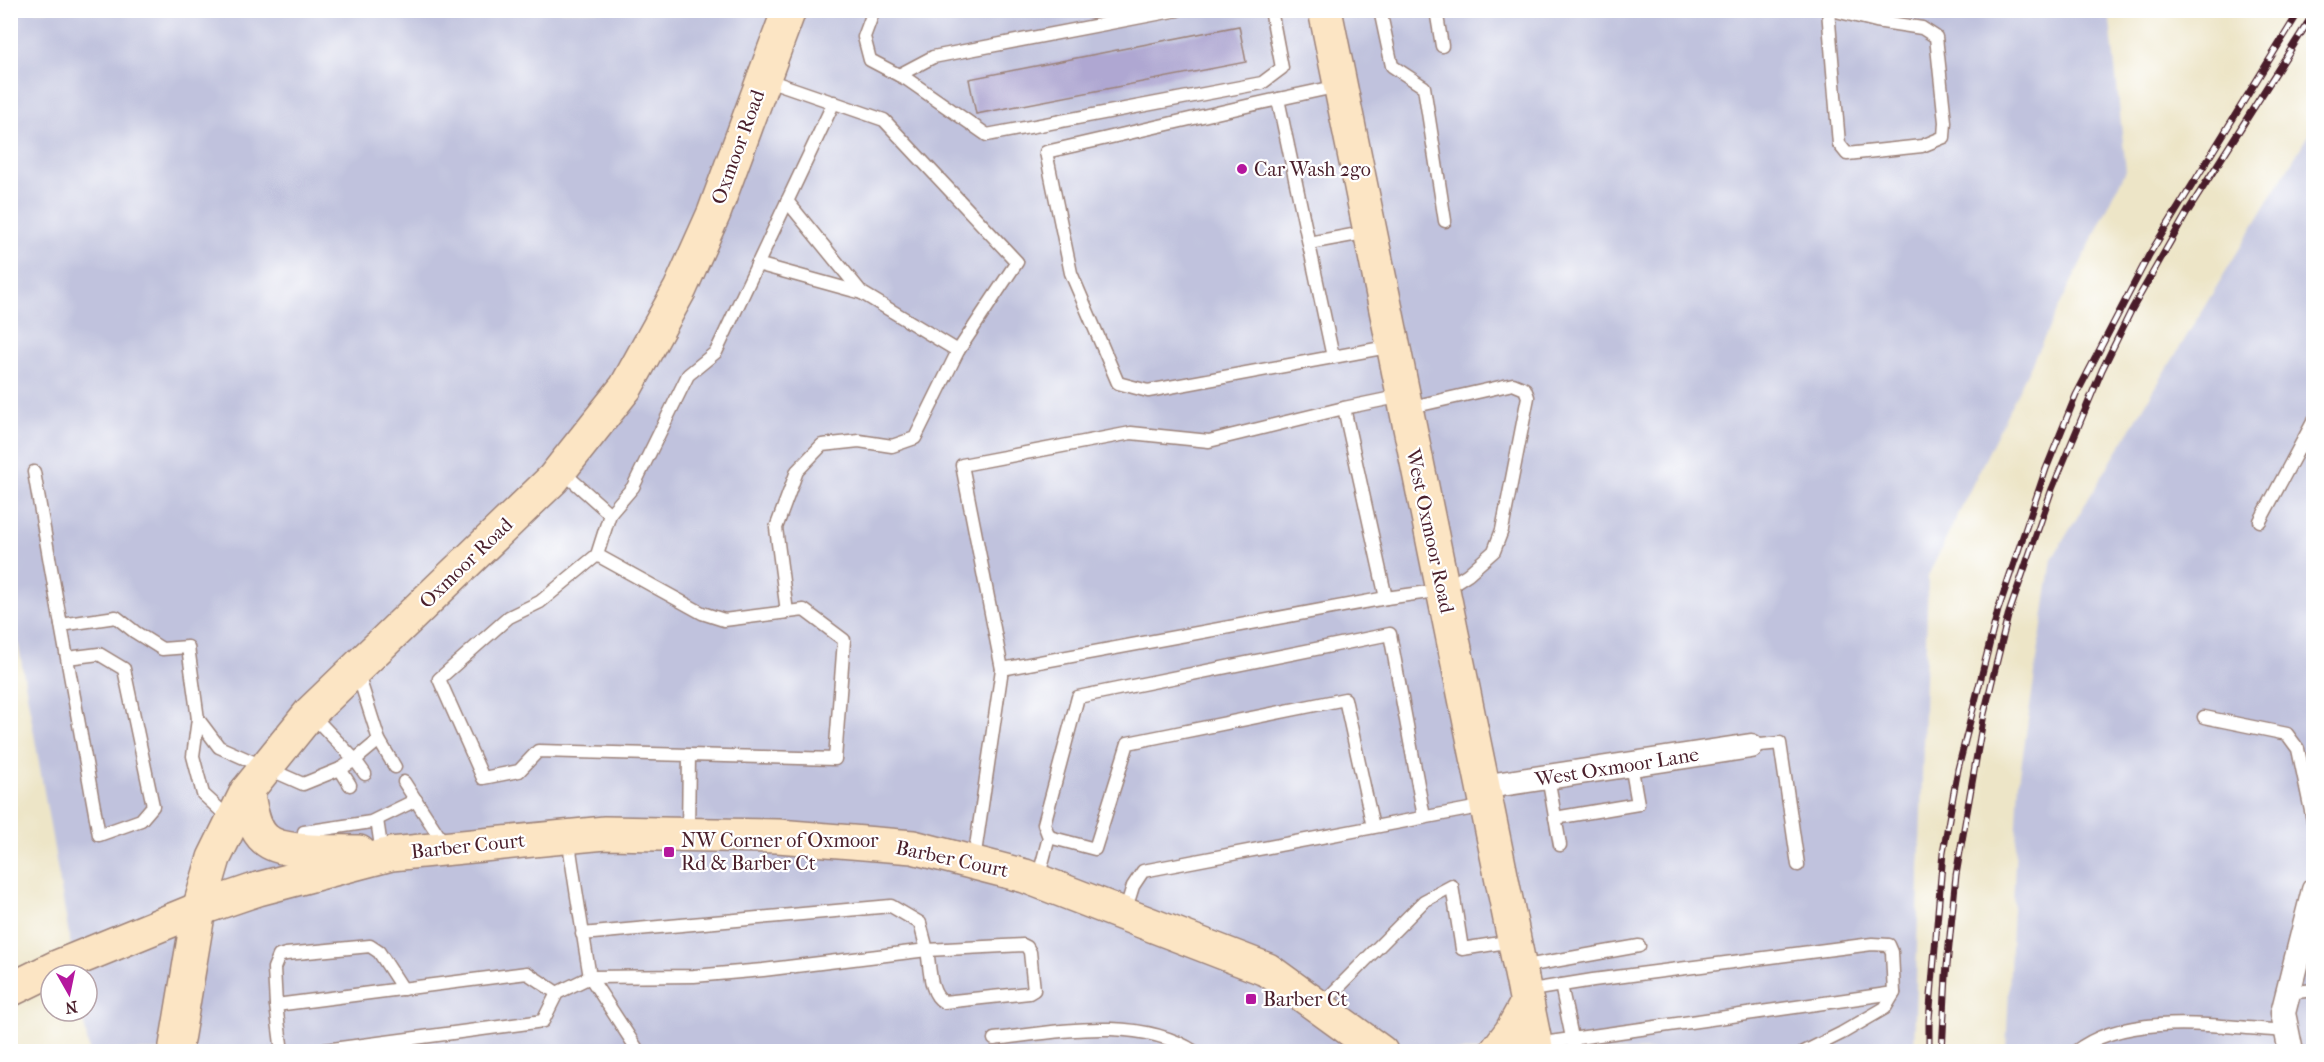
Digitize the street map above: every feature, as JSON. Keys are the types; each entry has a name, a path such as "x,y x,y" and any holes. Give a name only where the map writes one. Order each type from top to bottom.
{"main road":[{"name":"Oxmoor Road","path":"175,1052 199,909 213,858 232,821 257,780 310,713 561,470 626,387 680,289 714,213 789,10"},
{"name":"West Oxmoor Road","path":"1325,10 1536,1048"},
{"path":"257,780 254,822 266,840 292,850 386,853"},
{"name":"Barber Court","path":"199,909 386,853 605,832 778,836 913,847 1038,880 1268,970 1381,1052"},
{"path":"10,990 199,909"},
{"path":"1496,1052 1511,1032 1521,975"}],"street":[{"name":"West Oxmoor Lane","path":"1484,796 1548,777 1751,746"},
{"path":"2289,1041 2283,1013 2313,890"}],"lane":[{"path":"874,10 864,37 870,60 899,75 987,135 1262,83 1282,68 1271,10"},
{"path":"899,75 933,57 1178,10"},
{"path":"1380,10 1392,66 1424,87 1445,221"},
{"path":"1436,10 1442,46"},
{"path":"1830,10 1876,21 1922,28 1936,37 1945,122 1944,137 1922,146 1847,154 1839,144 1830,10"},
{"path":"764,78 884,120 1017,262 958,351 915,438 892,446 860,441 822,446 797,471 776,528 787,612"},
{"path":"1340,86 1046,152 1071,273 1118,383 1148,391 1393,346"},
{"path":"1278,99 1333,357"},
{"path":"597,555 702,613 724,620 804,610 844,640 836,759 538,751 519,771 483,778 439,679 509,617 540,602 597,555 610,514 633,487 688,375 716,352 834,102"},
{"path":"787,201 862,293"},
{"path":"1309,243 1370,232"},
{"path":"757,264 862,293 958,351"},
{"path":"974,862 1002,669 962,465 1131,433 1209,441 1344,408 1404,402 1513,384 1525,389 1528,397 1502,530 1494,551 1468,574 1443,590 1386,598 1002,669"},
{"path":"1344,408 1386,598"},
{"path":"2260,521 2313,420"},
{"path":"561,470 610,514"},
{"path":"34,472 61,625 67,658 93,799 99,835 141,820 153,806 124,669 99,654 67,658"},
{"path":"61,625 116,617 162,649 188,647 198,719 193,756 202,794 232,821"},
{"path":"1038,880 1049,837 1044,824 1078,697 1390,634 1424,817"},
{"path":"357,668 379,740 395,767"},
{"path":"1049,837 1095,849 1128,743 1346,699 1373,827"},
{"path":"310,713 355,760 365,774"},
{"path":"2204,717 2287,734 2298,749 2313,825"},
{"path":"198,719 219,747 257,780 303,784 340,769 379,740"},
{"path":"1751,746 1780,743 1798,865"},
{"path":"688,834 689,755"},
{"path":"1555,818 1638,804 1631,764"},
{"path":"340,769 350,785"},
{"path":"1548,777 1560,846"},
{"path":"405,782 446,848"},
{"path":"1125,914 1133,886 1143,871 1424,817 1484,796"},
{"path":"302,850 304,832 377,815 416,800"},
{"path":"377,815 386,853"},
{"path":"568,836 590,976 639,1052"},
{"path":"1319,1007 1424,902 1452,886 1462,949 1521,975 1561,985 1889,945 1892,952 1894,993 1885,1008 1804,1052"},
{"path":"310,1052 543,1021 557,993 590,976 694,976 927,950 1023,945 1028,947 1030,952 1034,990 1029,993 944,1002 938,999 934,992 927,950 920,923 891,906 582,934"},
{"path":"282,1052 274,968 279,956 370,946 379,952 403,989"},
{"path":"1521,975 1639,946"},
{"path":"276,1005 527,973 557,993"},
{"path":"1561,985 1575,1052"},
{"path":"2288,993 2313,990"},
{"path":"1536,1048 1572,1038 1894,993"},
{"path":"2076,1052 2088,1042 2119,1030 2157,1024 2289,1041"},
{"path":"994,1039 1085,1029 1140,1031 1188,1047 1196,1052"}],"shaded area":[{"path":"10,11 2109,11 2126,170 1928,576 1914,1051 89,1051 84,1023 99,1023 99,963 74,963 11,602"},
{"path":"2313,127 2313,1051 2006,1052 2019,781 2052,559"}],"building":[{"path":"1239,26 1246,62 976,114 969,79"}],"railway":[{"path":"1929,1052 1929,1020 1943,852 1958,769 1998,610 2046,469 2076,395 2149,255 2300,10"},
{"path":"1942,1052 1946,976 1956,875 1984,714 2008,616 2052,489 2102,370 2132,309 2188,211 2314,13"}],"place":[{"name":"Car Wash 2go","path":"1242,169"},
{"name":"NW Corner of Oxmoor Rd & Barber Ct","path":"669,852"},
{"name":"Barber Ct","path":"1251,999"}]}
